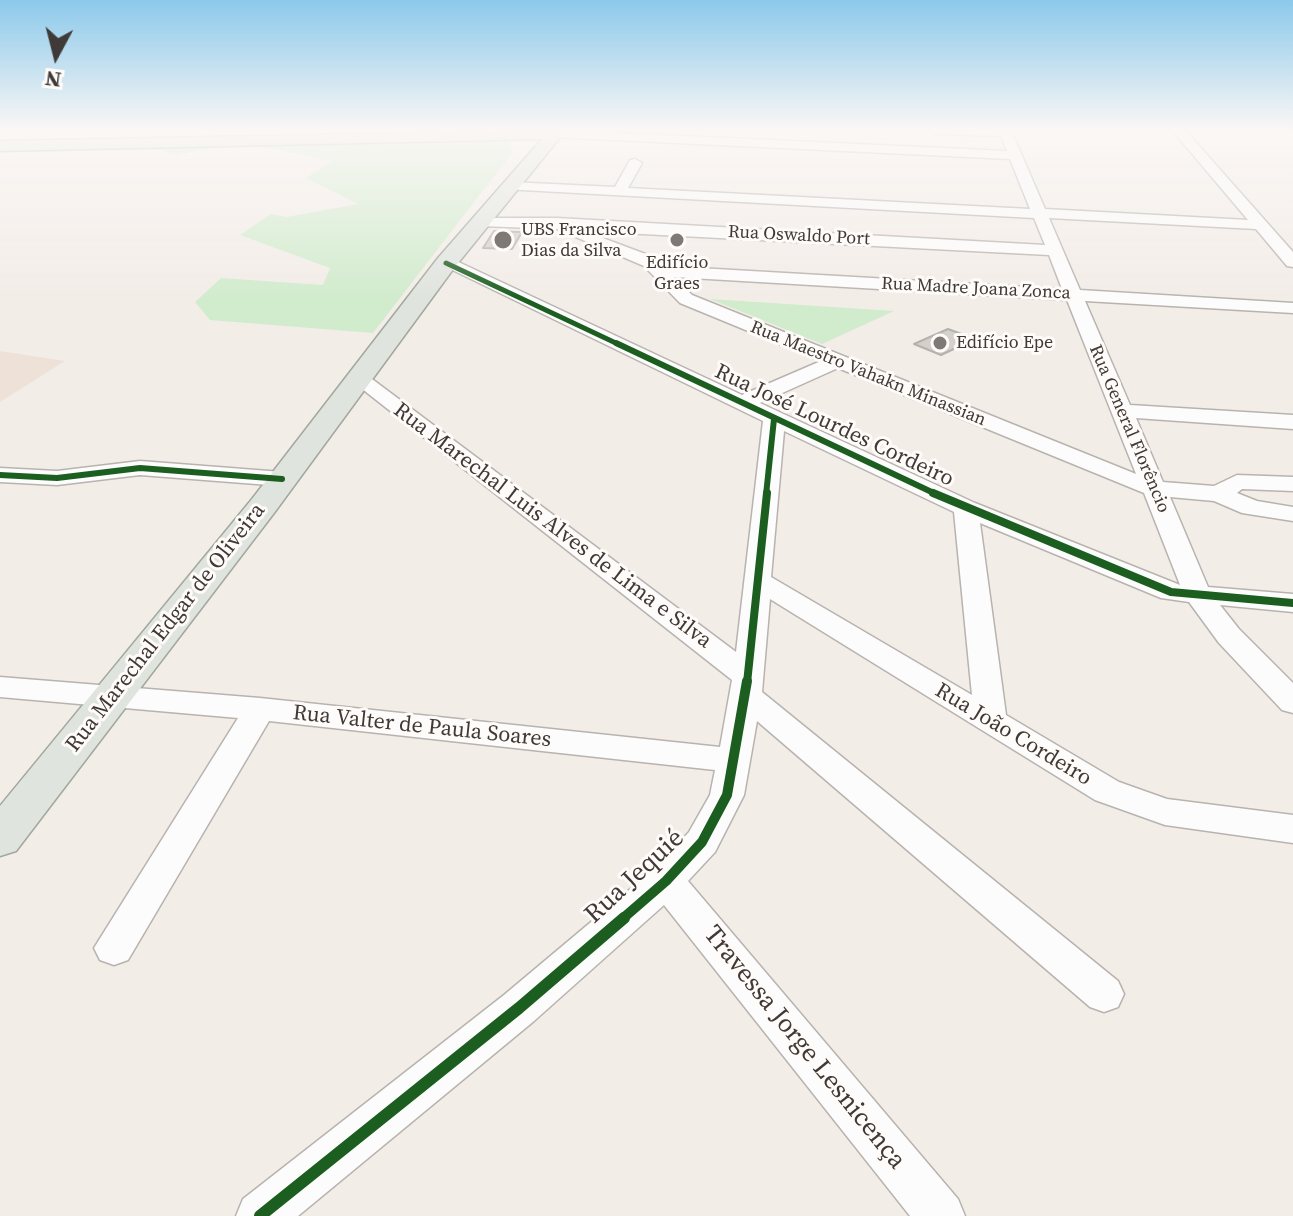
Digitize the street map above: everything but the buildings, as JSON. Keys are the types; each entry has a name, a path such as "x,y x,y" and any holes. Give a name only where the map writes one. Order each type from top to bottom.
{"main road":[{"name":"Rua Marechal Edgar de Oliveira","path":"0,838 282,479 357,377 449,269 508,187"}],"street":[{"path":"523,187 1262,225"},
{"path":"619,192 622,187"},
{"name":"Rua General Florêncio","path":"1027,187 1198,595 1229,636 1293,702"},
{"path":"1228,187 1293,262"},
{"name":"Rua Oswaldo Port","path":"483,219 550,222 587,231 1055,250"},
{"name":"Rua Maestro Vahakn Minassian","path":"587,231 637,256 658,271 686,299 836,362 1155,489 1219,494"},
{"name":"Rua José Lourdes Cordeiro","path":"449,269 966,508 1171,592 1293,603"},
{"name":"Rua Madre Joana Zonca","path":"658,271 1293,308"},
{"path":"741,403 836,362"},
{"name":"Rua Marechal Luis Alves de Lima e Silva","path":"357,377 746,685 1104,994"},
{"path":"1121,411 1293,422"},
{"name":"Rua Jequié","path":"260,1216 519,1008 666,881 702,842 727,795 746,685 774,419"},
{"path":"0,475 57,478 140,468 282,479"},
{"path":"1219,494 1237,482 1293,484"},
{"path":"1219,494 1265,512 1293,514"},
{"path":"966,508 991,723"},
{"name":"Rua João Cordeiro","path":"756,579 991,723 1129,801 1165,812 1293,829"},
{"name":"Rua Valter de Paula Soares","path":"0,687 260,709 733,760"},
{"path":"114,948 260,709"},
{"name":"Travessa Jorge Lesnicença","path":"666,881 941,1216"}],"shaded area":[{"path":"0,351 65,361 0,402"}],"green space":[{"path":"323,187 486,187 373,333 210,320 195,302 221,278 323,285 330,268 240,235 271,214 287,217 358,204"},
{"path":"710,299 894,311 822,344"}],"cycle path":[{"path":"446,263 966,508 1171,592 1293,603"},
{"path":"260,1216 519,1008 666,881 702,842 727,795 746,695 774,419"},
{"path":"0,475 57,478 140,468 282,479"}],"place":[{"name":"UBS Francisco Dias da Silva","path":"503,240"},
{"name":"Edifício Graes","path":"677,240"},
{"name":"Edifício Epe","path":"940,343"}]}
